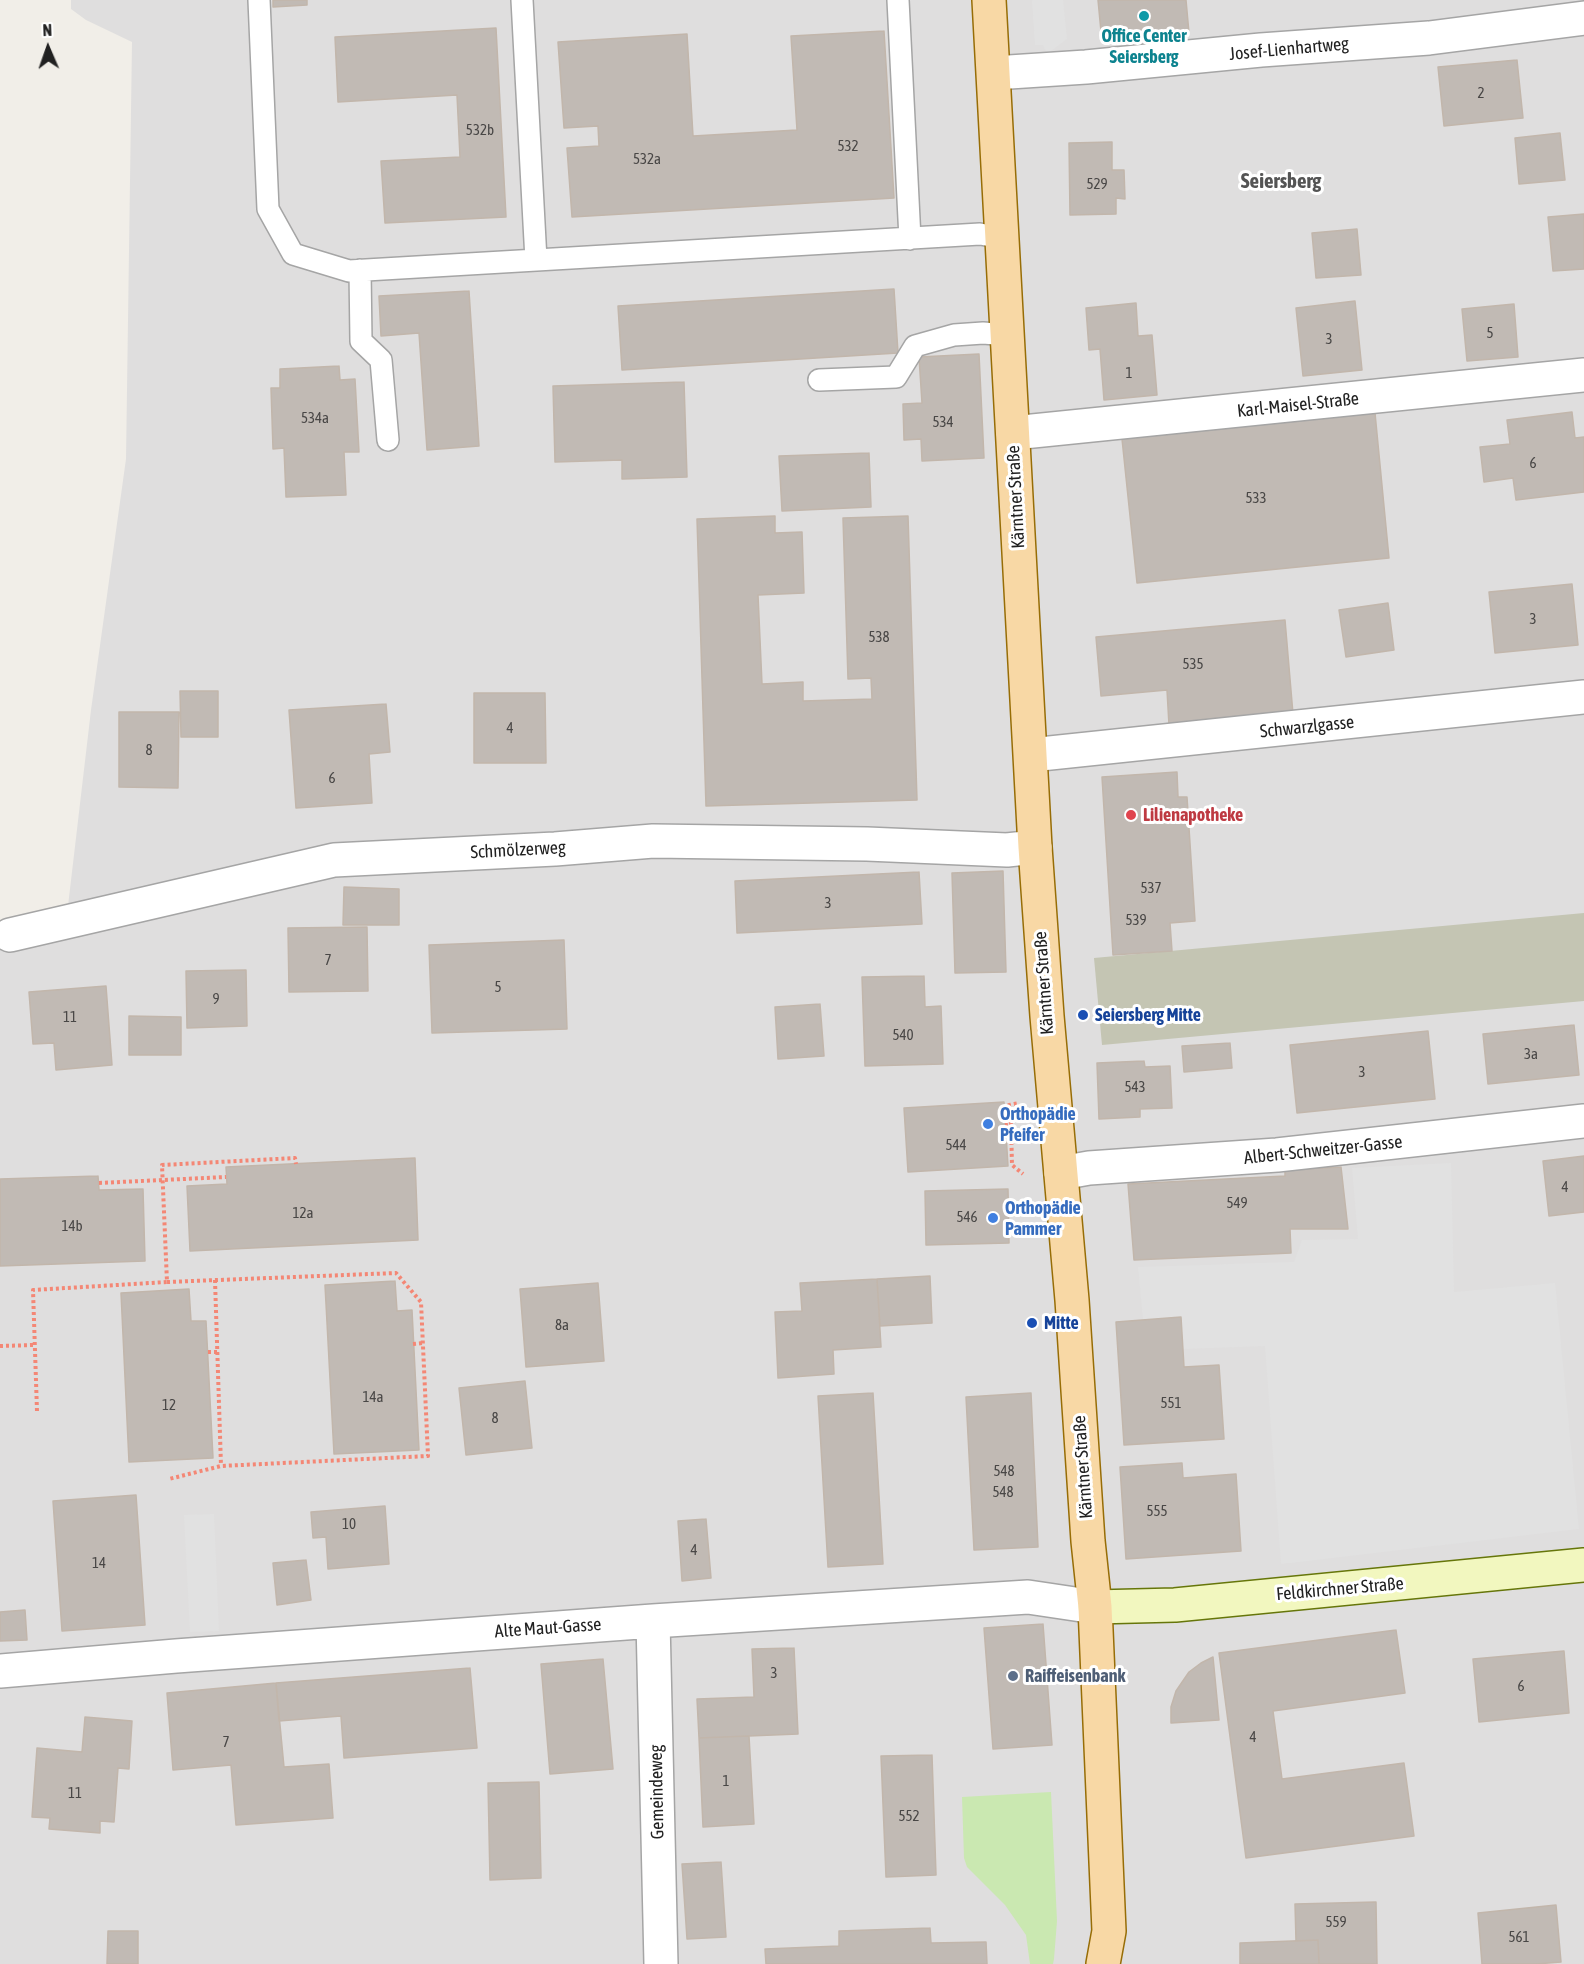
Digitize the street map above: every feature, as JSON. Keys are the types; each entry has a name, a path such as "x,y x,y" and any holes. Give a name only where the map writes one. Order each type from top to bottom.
{"main road":[{"name":"Kärntner Straße","path":"989,0 1035,847 1095,1607 1109,1931 1103,1964"},
{"name":"Feldkirchner Straße","path":"1095,1607 1175,1605 1584,1565"}],"street":[{"name":"Josef-Lienhartweg","path":"994,73 1429,38 1584,18"},
{"name":"Karl-Maisel-Straße","path":"1013,433 1584,375"},
{"name":"Schwarzlgasse","path":"1030,755 1584,697"},
{"name":"Schmölzerweg","path":"10,935 334,860 653,842 867,844 1007,850 1035,847"},
{"name":"Albert-Schweitzer-Gasse","path":"1061,1173 1089,1168 1277,1155 1584,1121"},
{"name":"Alte Maut-Gasse","path":"0,1671 653,1620 1028,1597 1095,1607"},
{"name":"Gemeindeweg","path":"653,1620 661,1964"}],"lane":[{"path":"259,0 268,209 293,254 350,271 980,234 1003,238"},
{"path":"522,0 536,260"},
{"path":"898,0 910,239"},
{"path":"360,270 361,341 381,360 388,440"},
{"path":"819,380 896,377 915,346 954,335 983,333 1008,335"}],"path":[{"path":"1019,1103 1010,1105 1012,1165 1023,1174"},
{"path":"1005,1125 1011,1124"},
{"path":"167,1282 162,1165 295,1158 296,1164"},
{"path":"99,1183 226,1177"},
{"path":"37,1411 33,1290 396,1273 421,1302 429,1456 221,1466 169,1479"},
{"path":"215,1280 221,1466"},
{"path":"413,1344 423,1343"},
{"path":"0,1346 34,1345"},
{"path":"208,1352 218,1352"}],"shaded area":[{"path":"71,0 1584,0 1584,1964 0,1964 0,923 68,906 91,710 126,459 132,42 86,20 71,9"},
{"path":"1032,0 1063,0 1067,39 1047,54 1043,45 1035,45"},
{"path":"1584,913 1584,1001 1102,1045 1094,958"},
{"path":"1451,1163 1454,1292 1555,1283 1579,1529 1281,1564 1265,1346 1183,1349 1181,1318 1143,1320 1138,1267 1294,1262 1302,1240 1358,1239 1352,1168"},
{"path":"214,1514 219,1631 190,1632 184,1515"}],"green space":[{"path":"1051,1792 1057,1921 1054,1959 1053,1964 1030,1964 1026,1935 1005,1905 967,1867 964,1858 962,1797"}],"building":[{"path":"273,0 307,0 307,5 273,7"},
{"name":"Office Center Seiersberg","path":"1098,0 1186,0 1189,33 1102,42"},
{"path":"496,28 506,217 385,223 381,161 460,157 457,95 338,102 335,37"},
{"path":"884,31 894,198 572,217 567,148 599,146 598,126 564,128 558,42 687,34 693,136 797,130 791,36"},
{"path":"1517,60 1523,118 1444,126 1438,67"},
{"path":"1560,133 1565,180 1519,184 1515,138"},
{"path":"1112,142 1112,170 1124,170 1125,199 1116,198 1116,214 1070,215 1069,143"},
{"path":"1584,214 1584,269 1553,271 1548,217"},
{"path":"1357,229 1361,275 1316,278 1312,233"},
{"path":"894,289 898,353 622,370 618,306"},
{"path":"469,291 479,446 427,450 419,333 381,336 379,296"},
{"path":"1355,301 1362,370 1303,376 1296,308"},
{"path":"1136,303 1138,336 1152,335 1157,395 1104,400 1100,349 1089,350 1086,308"},
{"path":"1514,304 1518,357 1467,361 1462,309"},
{"path":"979,354 984,458 922,461 921,439 904,440 903,404 922,403 919,357"},
{"path":"339,366 340,380 355,379 359,452 344,452 346,495 286,497 284,448 273,449 271,388 280,388 280,369"},
{"path":"684,382 687,477 622,479 622,460 555,462 553,386"},
{"path":"1572,412 1575,438 1584,437 1584,492 1516,500 1513,478 1484,482 1480,447 1510,444 1507,420"},
{"path":"1375,413 1389,558 1137,583 1122,439"},
{"path":"869,453 871,507 782,511 779,456"},
{"path":"775,516 775,533 802,532 804,593 758,595 762,684 803,682 803,701 872,699 871,678 848,679 843,518 908,516 917,800 706,806 697,519"},
{"path":"1572,584 1578,645 1495,653 1489,592"},
{"path":"1388,603 1394,650 1346,657 1339,610"},
{"path":"1285,620 1293,714 1169,725 1167,690 1101,696 1096,637"},
{"path":"180,691 218,691 218,737 181,737"},
{"path":"474,693 545,693 546,763 474,763"},
{"path":"386,704 390,752 369,754 372,803 296,808 289,710"},
{"path":"119,712 179,712 178,788 119,787"},
{"path":"1177,772 1178,797 1187,797 1195,921 1170,923 1172,951 1113,955 1102,777"},
{"path":"1003,871 1006,972 955,973 952,873"},
{"path":"919,872 922,924 737,933 735,881"},
{"path":"344,887 399,889 399,925 343,925"},
{"path":"367,927 368,991 289,992 288,928"},
{"path":"564,940 567,1029 432,1033 429,945"},
{"path":"246,970 247,1026 187,1028 186,971"},
{"path":"924,976 925,1007 941,1006 943,1064 865,1066 862,977"},
{"path":"106,986 112,1065 56,1070 54,1043 33,1044 29,992"},
{"path":"820,1004 824,1056 778,1059 775,1007"},
{"path":"129,1016 181,1017 181,1055 129,1055"},
{"path":"1574,1025 1579,1075 1488,1084 1483,1034"},
{"path":"1428,1031 1435,1099 1297,1113 1290,1045"},
{"path":"1230,1043 1232,1068 1184,1072 1182,1046"},
{"path":"1144,1061 1145,1067 1170,1066 1172,1108 1140,1109 1140,1117 1099,1119 1097,1063"},
{"path":"1004,1102 1008,1166 908,1172 904,1108"},
{"path":"1584,1156 1584,1212 1549,1216 1543,1161"},
{"path":"415,1158 418,1240 190,1251 187,1186 227,1184 226,1167"},
{"path":"1341,1167 1348,1229 1290,1229 1291,1253 1134,1260 1128,1184 1285,1176 1285,1170"},
{"path":"98,1176 99,1190 143,1189 145,1261 0,1266 0,1179"},
{"path":"1008,1189 1009,1243 926,1245 925,1191"},
{"path":"930,1276 932,1323 880,1326 877,1279"},
{"path":"877,1279 881,1347 833,1350 834,1374 778,1378 775,1312 802,1311 800,1283"},
{"path":"395,1281 397,1311 412,1310 419,1450 334,1454 325,1285"},
{"path":"598,1283 604,1361 526,1367 520,1289"},
{"path":"189,1289 191,1321 206,1321 213,1458 129,1462 121,1293"},
{"path":"1181,1317 1184,1367 1219,1365 1224,1439 1124,1445 1116,1322"},
{"path":"525,1381 532,1448 466,1455 459,1388"},
{"path":"873,1393 883,1564 828,1567 818,1396"},
{"path":"1031,1393 1038,1547 974,1550 966,1397"},
{"path":"1182,1463 1183,1478 1236,1474 1241,1551 1126,1559 1120,1467"},
{"path":"136,1495 145,1625 62,1631 53,1501"},
{"path":"385,1506 389,1564 328,1569 326,1537 313,1538 311,1512"},
{"path":"706,1519 711,1578 682,1581 678,1521"},
{"path":"306,1560 311,1600 277,1605 273,1563"},
{"path":"25,1610 27,1640 0,1641 0,1612"},
{"path":"1043,1624 1052,1745 993,1749 984,1628"},
{"path":"1396,1630 1405,1693 1273,1711 1282,1779 1404,1763 1414,1836 1246,1858 1219,1653"},
{"path":"794,1648 798,1734 699,1738 697,1699 754,1697 752,1649"},
{"path":"1564,1651 1569,1713 1479,1722 1473,1659"},
{"path":"1213,1657 1219,1720 1171,1723 1171,1707 1176,1691 1189,1672"},
{"path":"603,1659 613,1769 550,1774 541,1664"},
{"path":"470,1668 477,1748 344,1758 341,1716 279,1721 276,1683"},
{"path":"276,1683 284,1767 329,1764 333,1818 236,1825 231,1765 173,1770 167,1693"},
{"path":"85,1717 132,1721 129,1769 118,1768 114,1822 100,1821 100,1833 49,1829 50,1818 32,1817 37,1748 82,1752"},
{"path":"749,1736 754,1824 703,1827 699,1738"},
{"path":"932,1755 936,1875 886,1877 881,1756"},
{"path":"539,1782 541,1878 490,1880 488,1783"},
{"path":"721,1862 726,1937 687,1939 682,1864"},
{"path":"1376,1902 1377,1964 1319,1964 1318,1940 1296,1941 1295,1904"},
{"path":"1556,1905 1561,1962 1482,1964 1478,1913"},
{"path":"930,1928 931,1943 986,1942 987,1964 766,1964 765,1949 839,1946 839,1931"},
{"path":"108,1931 138,1931 138,1964 107,1964"},
{"path":"1318,1940 1319,1964 1240,1964 1240,1943"}],"place":[{"name":"Office Center Seiersberg","path":"1144,16"},
{"name":"Lilienapotheke","path":"1131,815"},
{"name":"Seiersberg Mitte","path":"1083,1015"},
{"name":"Orthopädie Pfeifer","path":"988,1124"},
{"name":"Orthopädie Pammer","path":"993,1218"},
{"name":"Mitte","path":"1032,1323"},
{"name":"Raiffeisenbank","path":"1013,1676"}],"district":[{"name":"Seiersberg","path":"1281,181"}]}
